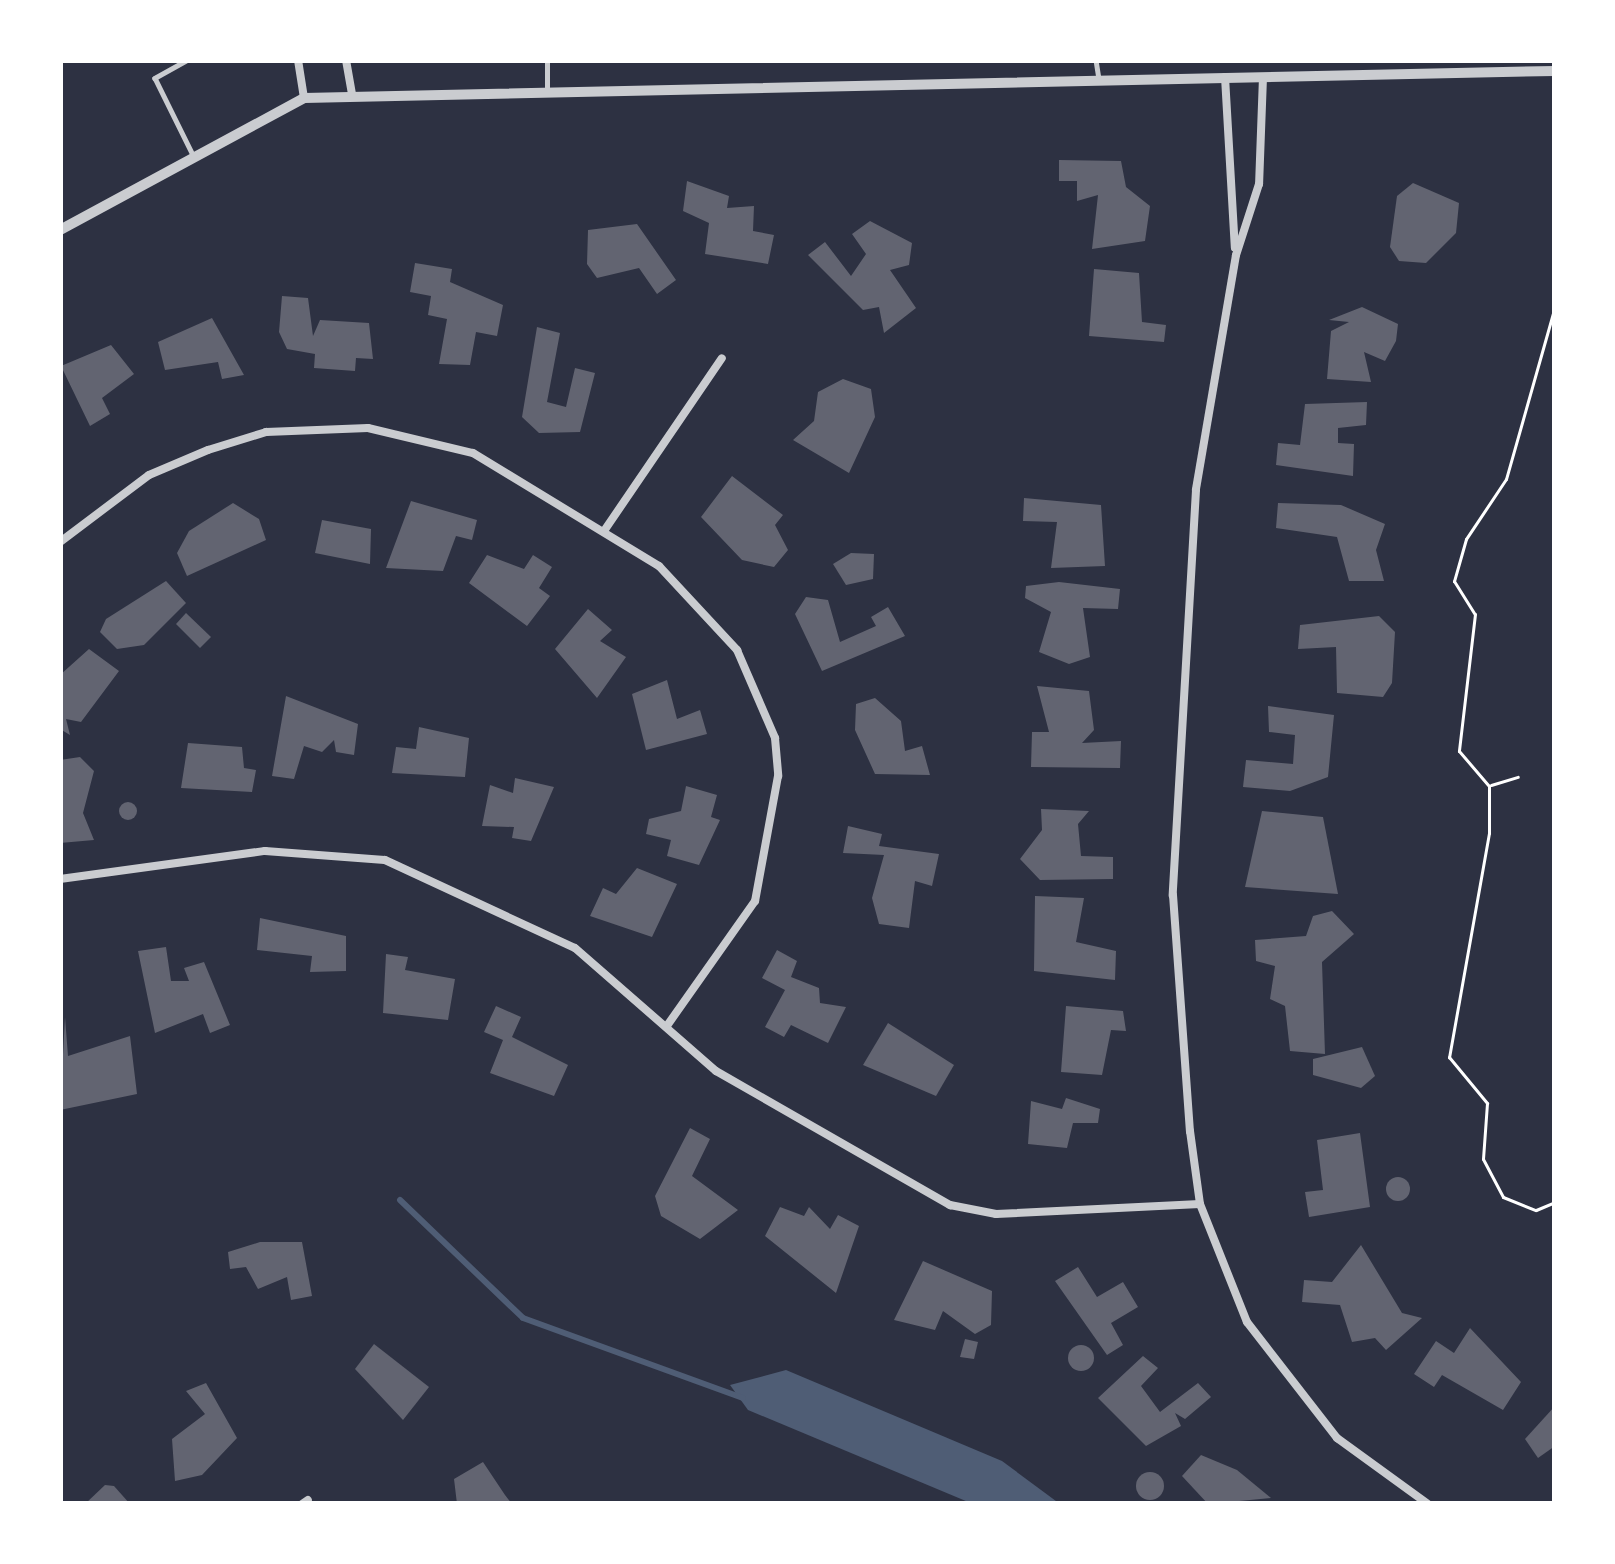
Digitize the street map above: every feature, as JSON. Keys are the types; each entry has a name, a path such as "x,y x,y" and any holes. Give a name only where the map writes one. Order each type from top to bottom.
{"street":[{"path":"298,60 304,98"},
{"path":"346,60 352,93"},
{"path":"60,230 192,153 304,98 352,93 1099,80 1480,66 1555,71"},
{"path":"1263,75 1259,184 1236,255 1196,490 1173,895 1200,1204 1247,1322 1280,1372 1336,1438 1428,1504"},
{"path":"1226,76 1236,255"},
{"path":"604,531 722,358"},
{"path":"60,542 149,475 266,432 401,431 473,452 604,531 717,620 775,738 778,820 766,871 726,950 666,1027"},
{"path":"60,879 265,851 385,860 575,948 716,1071 950,1205 996,1214 1200,1204"}],"lane":[{"path":"188,60 154,78 192,153"},
{"path":"547,60 547,88"},
{"path":"1096,60 1099,80"}],"path":[{"path":"1555,241 1555,269"},
{"path":"1555,306 1506,479 1454,581 1474,614 1459,751 1489,786 1449,1057 1487,1103 1483,1159 1503,1197 1536,1210 1555,1202"},
{"path":"1489,786 1517,777"}],"water":[{"path":"786,1370 1002,1461 1060,1504 973,1504 748,1410 730,1385"}],"building":[{"path":"1059,160 1121,161 1126,187 1150,206 1145,241 1092,249 1098,195 1077,201 1077,181 1059,181"},
{"path":"687,181 729,196 727,208 754,206 753,231 774,235 768,264 705,254 709,223 683,211"},
{"path":"1413,183 1459,203 1456,233 1426,263 1399,261 1390,247 1397,196"},
{"path":"870,221 912,243 909,265 890,270 916,308 884,333 879,307 863,310 808,255 825,242 851,276 866,254 852,234"},
{"path":"637,224 676,280 657,294 639,268 597,278 587,264 588,230"},
{"path":"415,263 452,269 450,282 503,305 497,336 476,332 470,365 439,364 447,319 428,315 431,296 410,292"},
{"path":"1094,269 1139,273 1142,322 1166,325 1164,342 1089,336"},
{"path":"282,296 308,298 313,336 320,320 369,323 373,359 356,358 355,371 314,368 315,354 287,349 279,332"},
{"path":"1362,307 1398,324 1396,341 1385,361 1364,352 1371,382 1327,379 1331,331 1349,322 1329,320"},
{"path":"212,318 244,375 222,379 218,362 165,370 158,342"},
{"path":"537,327 560,333 547,402 566,407 575,368 595,373 580,432 539,433 522,417"},
{"path":"111,345 134,374 102,398 110,414 90,426 61,366"},
{"path":"843,379 871,389 875,417 849,473 793,440 814,421 818,392"},
{"path":"1367,402 1366,425 1338,428 1338,443 1354,444 1353,476 1276,465 1278,443 1300,445 1305,404"},
{"path":"732,476 783,515 775,525 788,550 774,567 742,560 701,517"},
{"path":"1024,498 1101,505 1105,566 1051,568 1057,522 1023,521"},
{"path":"411,501 477,520 472,540 456,536 443,571 386,568"},
{"path":"233,503 259,519 266,540 187,576 177,553 189,531"},
{"path":"1278,503 1341,505 1385,524 1376,550 1384,581 1349,581 1337,537 1276,528"},
{"path":"322,520 371,529 370,564 315,553"},
{"path":"851,553 874,554 873,579 846,585 833,564"},
{"path":"487,555 524,569 533,555 552,567 539,588 550,596 527,626 469,583"},
{"path":"166,581 186,603 144,645 117,649 100,632 106,619"},
{"path":"1059,582 1120,589 1118,609 1083,608 1090,657 1069,664 1039,652 1051,612 1025,598 1026,586"},
{"path":"806,597 828,600 840,642 876,626 871,617 888,607 905,636 822,671 795,614"},
{"path":"588,609 612,630 600,641 626,657 597,698 555,649"},
{"path":"186,613 211,637 200,648 176,624"},
{"path":"1379,616 1395,632 1392,683 1383,697 1337,693 1336,647 1298,649 1300,625"},
{"path":"89,649 119,671 81,722 66,719 70,735 60,729 60,675"},
{"path":"667,680 677,719 700,710 707,734 646,750 632,694"},
{"path":"1037,686 1089,691 1094,730 1082,743 1121,741 1120,768 1031,767 1032,732 1049,732"},
{"path":"286,696 358,724 354,755 336,752 334,740 322,752 304,746 294,779 272,776"},
{"path":"875,698 901,721 905,751 922,746 930,775 875,774 855,730 856,704"},
{"path":"1268,706 1334,715 1328,777 1290,791 1243,787 1246,760 1293,764 1295,735 1269,732"},
{"path":"419,727 469,738 465,777 392,773 396,747 416,749"},
{"path":"188,743 242,747 244,768 256,770 252,792 181,788"},
{"path":"80,757 94,771 83,813 94,840 60,843 60,760"},
{"path":"515,778 554,787 531,841 512,838 514,827 482,826 490,785 513,793"},
{"path":"686,786 717,795 711,817 720,820 699,865 667,856 671,840 646,834 649,819 681,811"},
{"path":"128,802 137,811 128,820 119,811"},
{"path":"1041,809 1089,811 1078,824 1081,856 1113,857 1113,879 1040,880 1020,859 1042,830"},
{"path":"1262,811 1323,817 1338,894 1245,887"},
{"path":"848,826 882,834 879,846 939,854 932,886 915,881 909,928 879,924 872,898 884,855 843,853"},
{"path":"637,868 677,884 652,937 590,916 603,888 616,894"},
{"path":"1035,896 1084,898 1076,942 1116,951 1115,980 1034,971"},
{"path":"1332,911 1354,934 1322,962 1325,1054 1290,1051 1285,1006 1270,999 1275,966 1256,961 1255,940 1306,936 1313,916"},
{"path":"260,918 346,936 346,971 310,972 312,956 257,950"},
{"path":"166,947 171,981 189,981 184,968 204,962 230,1025 210,1033 203,1014 155,1033 138,951"},
{"path":"777,950 797,961 791,977 819,988 820,1003 846,1007 828,1043 791,1025 784,1037 765,1027 785,990 762,978"},
{"path":"386,954 408,957 405,970 455,979 448,1020 383,1013"},
{"path":"496,1006 521,1017 512,1037 568,1065 554,1096 490,1073 503,1040 484,1032"},
{"path":"1066,1006 1123,1011 1126,1031 1111,1030 1102,1075 1061,1072"},
{"path":"65,1017 68,1056 130,1036 137,1094 60,1110"},
{"path":"888,1023 954,1065 936,1096 863,1065"},
{"path":"1362,1047 1375,1076 1361,1088 1313,1075 1313,1059"},
{"path":"1066,1098 1100,1109 1098,1123 1073,1123 1067,1148 1028,1144 1031,1101 1062,1109"},
{"path":"690,1128 710,1139 692,1176 738,1210 700,1239 661,1216 655,1196"},
{"path":"1360,1133 1370,1207 1309,1217 1305,1192 1323,1190 1317,1140"},
{"path":"1398,1177 1407,1180 1407,1198 1398,1201 1389,1198 1386,1189 1389,1180"},
{"path":"780,1207 804,1216 809,1207 830,1229 838,1215 859,1226 836,1293 765,1236"},
{"path":"260,1242 302,1242 312,1296 291,1300 287,1277 258,1289 246,1267 230,1269 228,1252"},
{"path":"1361,1245 1402,1313 1422,1318 1386,1350 1375,1338 1352,1342 1340,1305 1302,1302 1304,1280 1332,1282"},
{"path":"923,1261 992,1291 991,1325 975,1334 943,1311 935,1330 894,1320"},
{"path":"1078,1267 1097,1297 1123,1282 1138,1307 1111,1323 1123,1345 1107,1355 1055,1281"},
{"path":"1470,1328 1521,1382 1503,1410 1442,1375 1434,1387 1414,1374 1436,1341 1454,1353"},
{"path":"965,1339 978,1342 974,1359 960,1357"},
{"path":"374,1344 429,1387 403,1420 355,1369"},
{"path":"1081,1345 1094,1358 1081,1371 1068,1358"},
{"path":"1143,1356 1158,1368 1141,1386 1160,1412 1198,1383 1211,1397 1185,1419 1175,1413 1181,1426 1146,1446 1098,1398"},
{"path":"206,1383 237,1438 202,1475 175,1481 172,1439 205,1414 186,1391"},
{"path":"1555,1406 1555,1446 1538,1458 1525,1439"},
{"path":"1201,1455 1237,1470 1271,1498 1208,1504 1182,1476"},
{"path":"483,1462 512,1504 457,1504 454,1479"},
{"path":"1150,1472 1160,1476 1164,1486 1160,1496 1150,1500 1140,1496 1136,1486 1140,1476"},
{"path":"105,1485 114,1486 130,1504 85,1504"}],"waterway":[{"path":"400,1200 523,1318 743,1398"}]}
